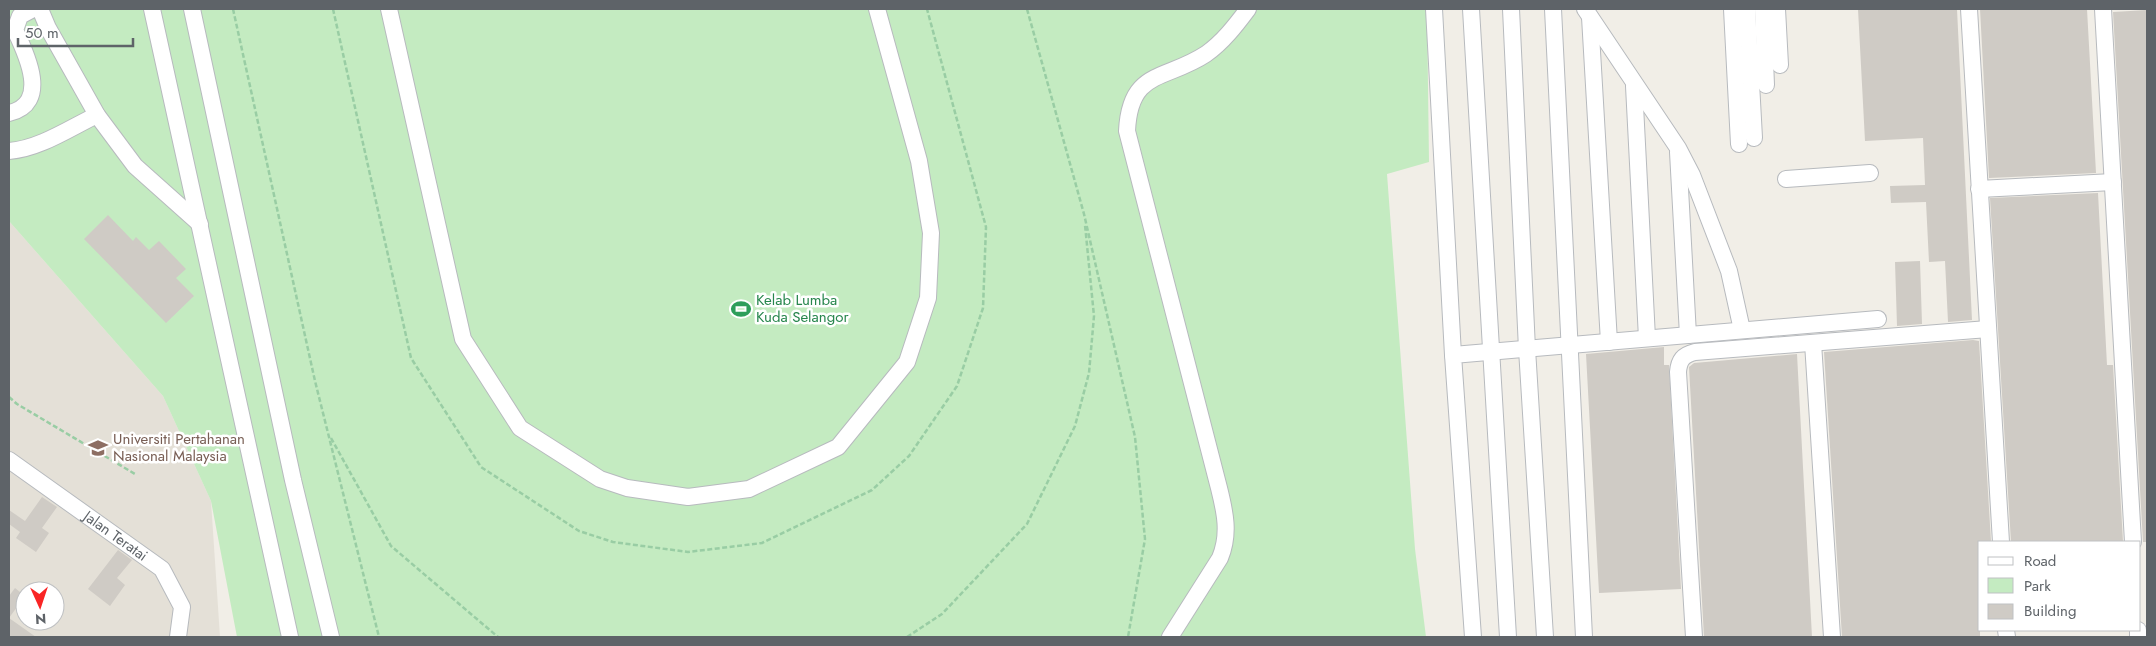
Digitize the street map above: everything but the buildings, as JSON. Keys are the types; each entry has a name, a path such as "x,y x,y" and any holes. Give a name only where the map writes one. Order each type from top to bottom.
{"street":[{"path":"9,113 23,109 29,100 32,85 29,58 15,30 20,16 33,9"},
{"path":"40,9 48,28 97,115 135,166 200,224"},
{"path":"152,9 290,637"},
{"path":"192,9 293,480 331,637"},
{"path":"389,9 463,339 520,428 600,479 627,488 688,497 749,489 838,447 907,362 928,298 931,233 920,160 877,9"},
{"path":"1170,637 1220,558 1226,544 1227,528 1219,488 1127,131 1128,114 1137,91 1152,78 1192,62 1207,53 1233,28 1248,9"},
{"path":"1434,9 1453,355 1473,637"},
{"path":"1471,9 1508,637"},
{"path":"1511,9 1527,349 1545,637"},
{"path":"1553,9 1584,637"},
{"path":"1732,9 1747,141 1747,9"},
{"path":"1763,9 1766,85"},
{"path":"1777,9 1780,65"},
{"path":"1969,9 2001,541"},
{"path":"2103,9 2133,541"},
{"path":"1587,13 1608,342"},
{"path":"1587,13 1634,86 1678,148 1692,175 1729,271 1742,330"},
{"path":"1634,86 1648,338"},
{"path":"9,151 19,150 50,138 97,115"},
{"path":"1678,148 1688,335"},
{"path":"1786,179 1870,172"},
{"path":"1979,190 2113,182"},
{"path":"1453,355 1878,319"},
{"path":"1694,637 1678,372 1679,362 1686,354 1988,329"},
{"path":"1813,343 1832,637"},
{"name":"Jalan Teratai","path":"9,460 162,569 182,607 178,637"}],"path":[{"path":"233,9 315,382 379,637"},
{"path":"333,9 411,358 481,467 579,531 613,542 688,552 762,543 872,490 909,456 957,386 983,308 986,227 927,9"},
{"path":"1027,9 1084,214 1135,437 1145,539 1128,637"},
{"path":"907,637 942,614 1027,524 1075,426 1089,373 1094,316 1084,214"},
{"path":"315,382 331,440 391,546 498,637"},
{"path":"9,397 135,474"}],"shaded area":[{"name":"Universiti Pertahanan Nasional Malaysia","path":"9,221 163,396 211,501 220,637 9,637"}],"green space":[{"name":"Kelab Lumba Kuda Selangor","path":"9,9 1427,9 1429,162 1387,174 1415,549 1426,637 237,637 211,501 163,396 9,221"}],"place":[{"name":"Kelab Lumba Kuda Selangor","path":"741,309"},
{"name":"Universiti Pertahanan Nasional Malaysia","path":"98,448"}]}
